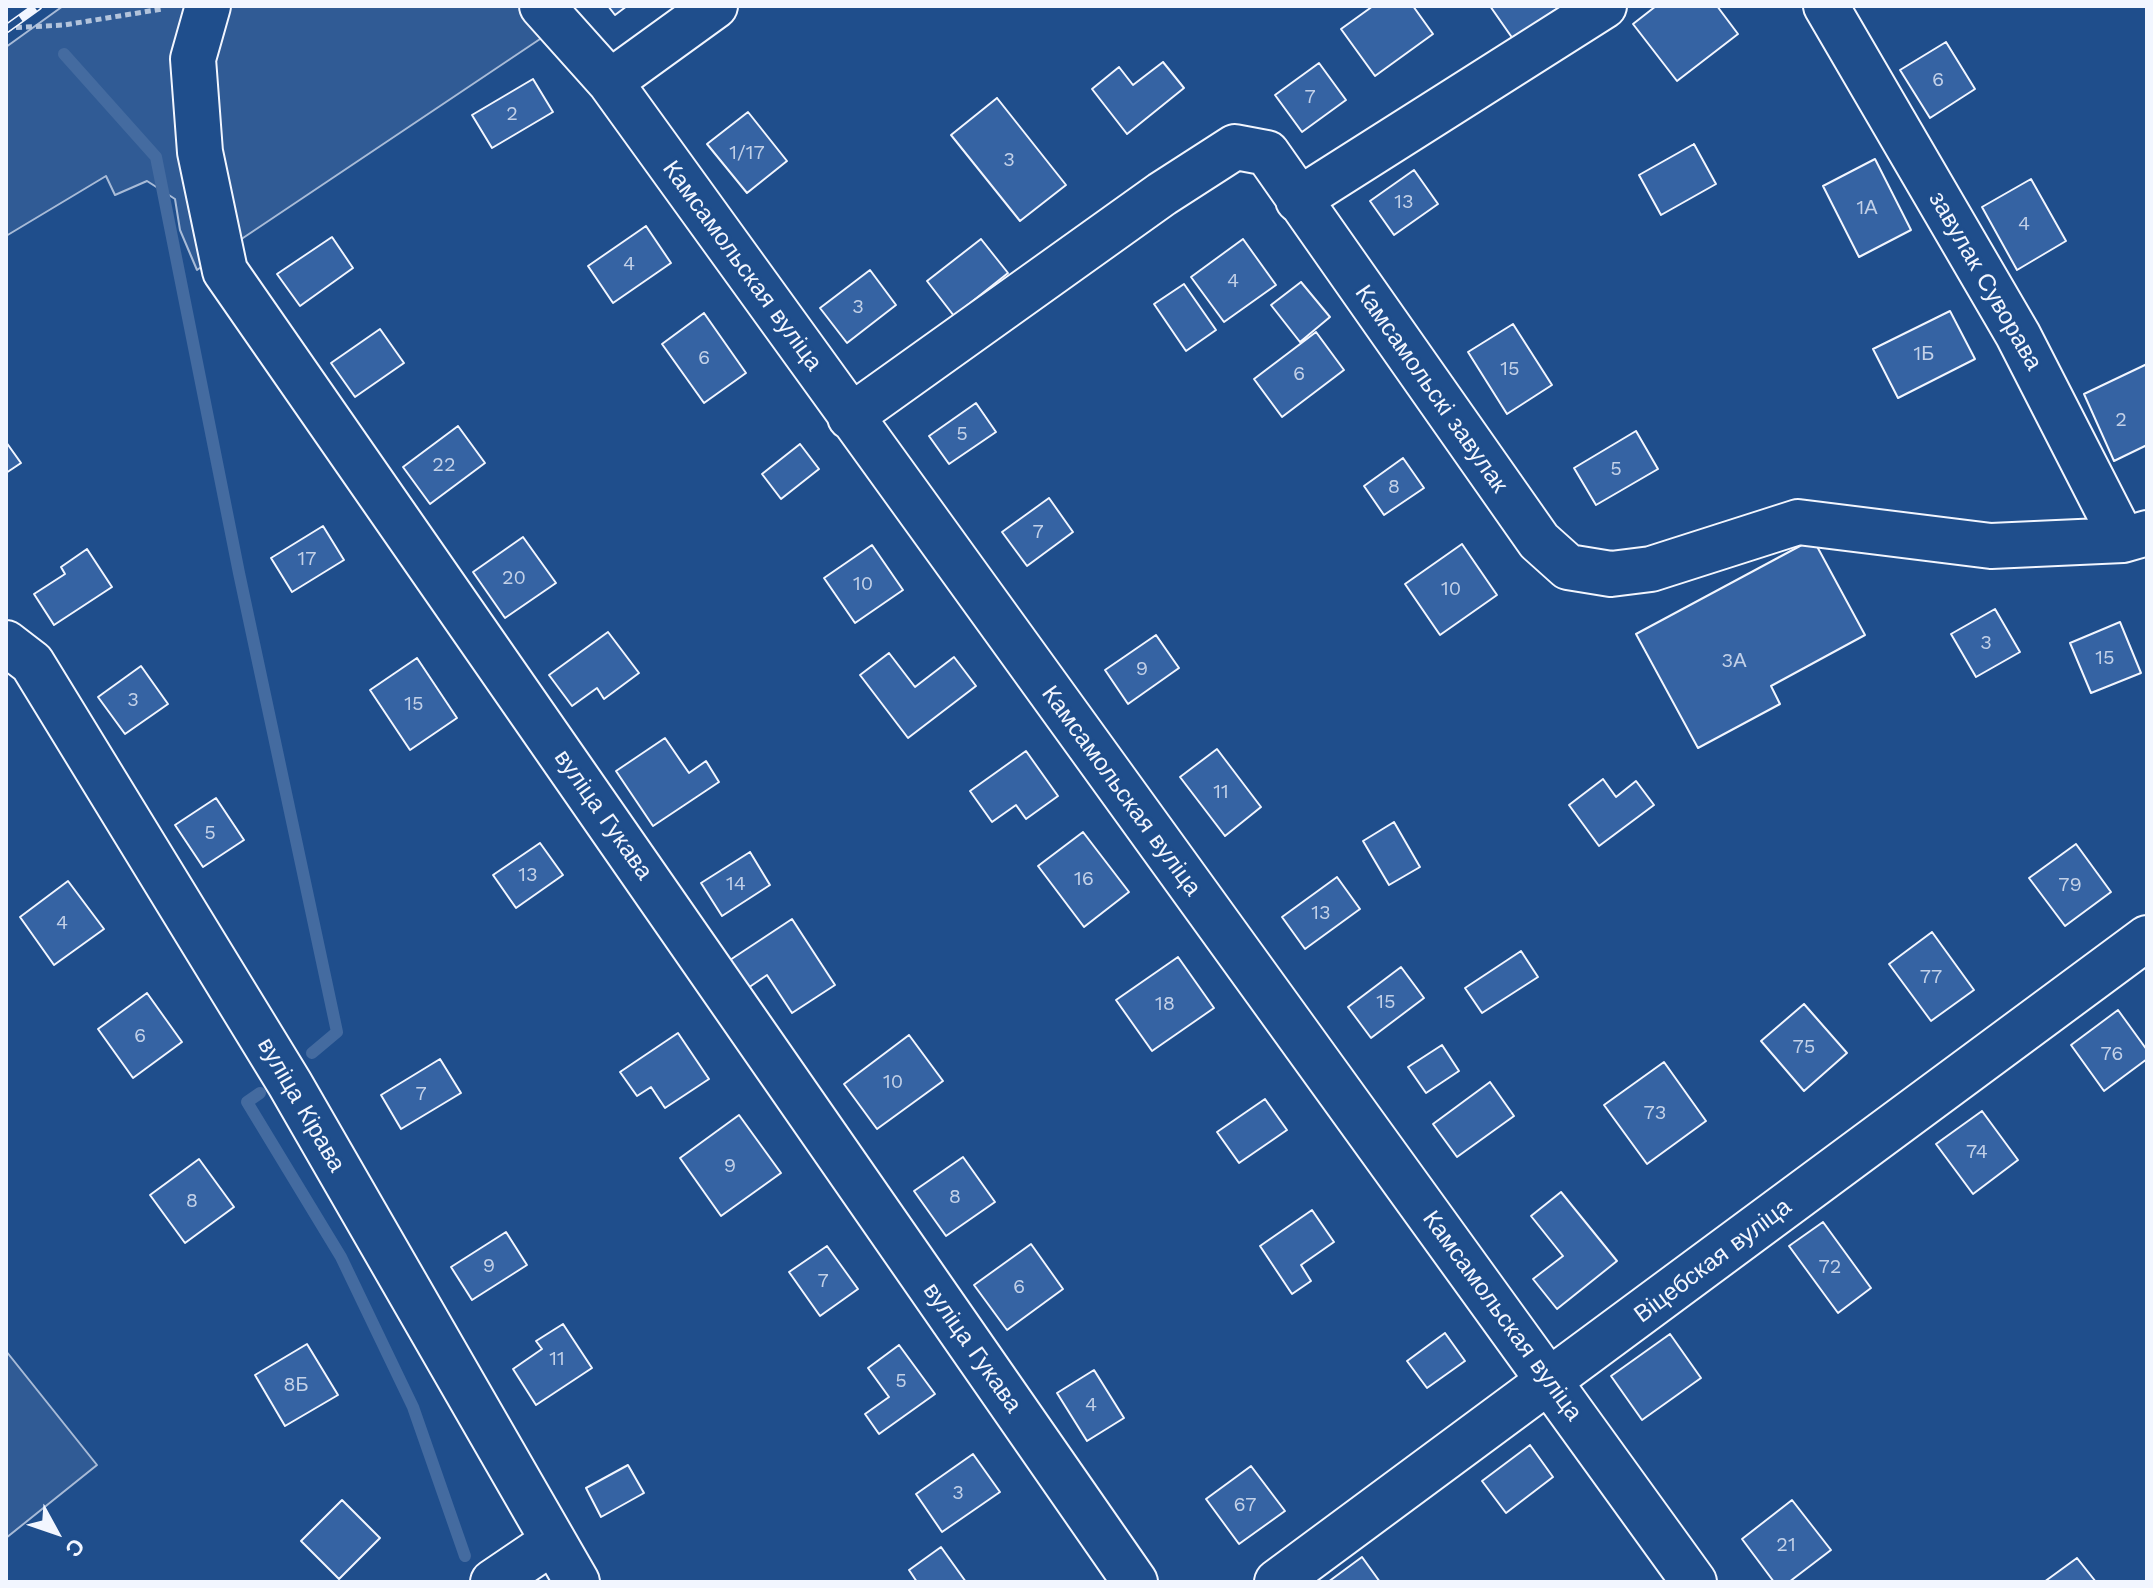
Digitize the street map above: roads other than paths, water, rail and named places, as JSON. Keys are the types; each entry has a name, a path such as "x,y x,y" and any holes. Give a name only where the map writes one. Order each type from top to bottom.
{"street":[{"name":"Камсамольская вуліца","path":"542,6 610,82 1694,1582"},
{"path":"610,82 715,6"},
{"path":"1298,200 1604,6"},
{"name":"завулак Суворава","path":"1826,6 2135,536"},
{"name":"вуліца Гукава","path":"188,7 200,152 225,271 1135,1582"},
{"name":"Камсамольскі завулак","path":"850,417 1162,194 1235,147 1267,153 1539,541 1568,567 1611,574 1651,569 1798,522 1991,546 2135,536"},
{"name":"вуліца Кірава","path":"6,643 32,663 282,1070 577,1582"},
{"name":"Віцебская вуліца","path":"1277,1582 2147,938"},
{"path":"493,1582 552,1542"}],"waterway":[{"path":"64,54 156,157 239,573 337,1032 312,1053"},
{"path":"260,1093 247,1102 341,1257 413,1407 465,1556"}],"railway":[{"path":"6,29 38,6"}]}
